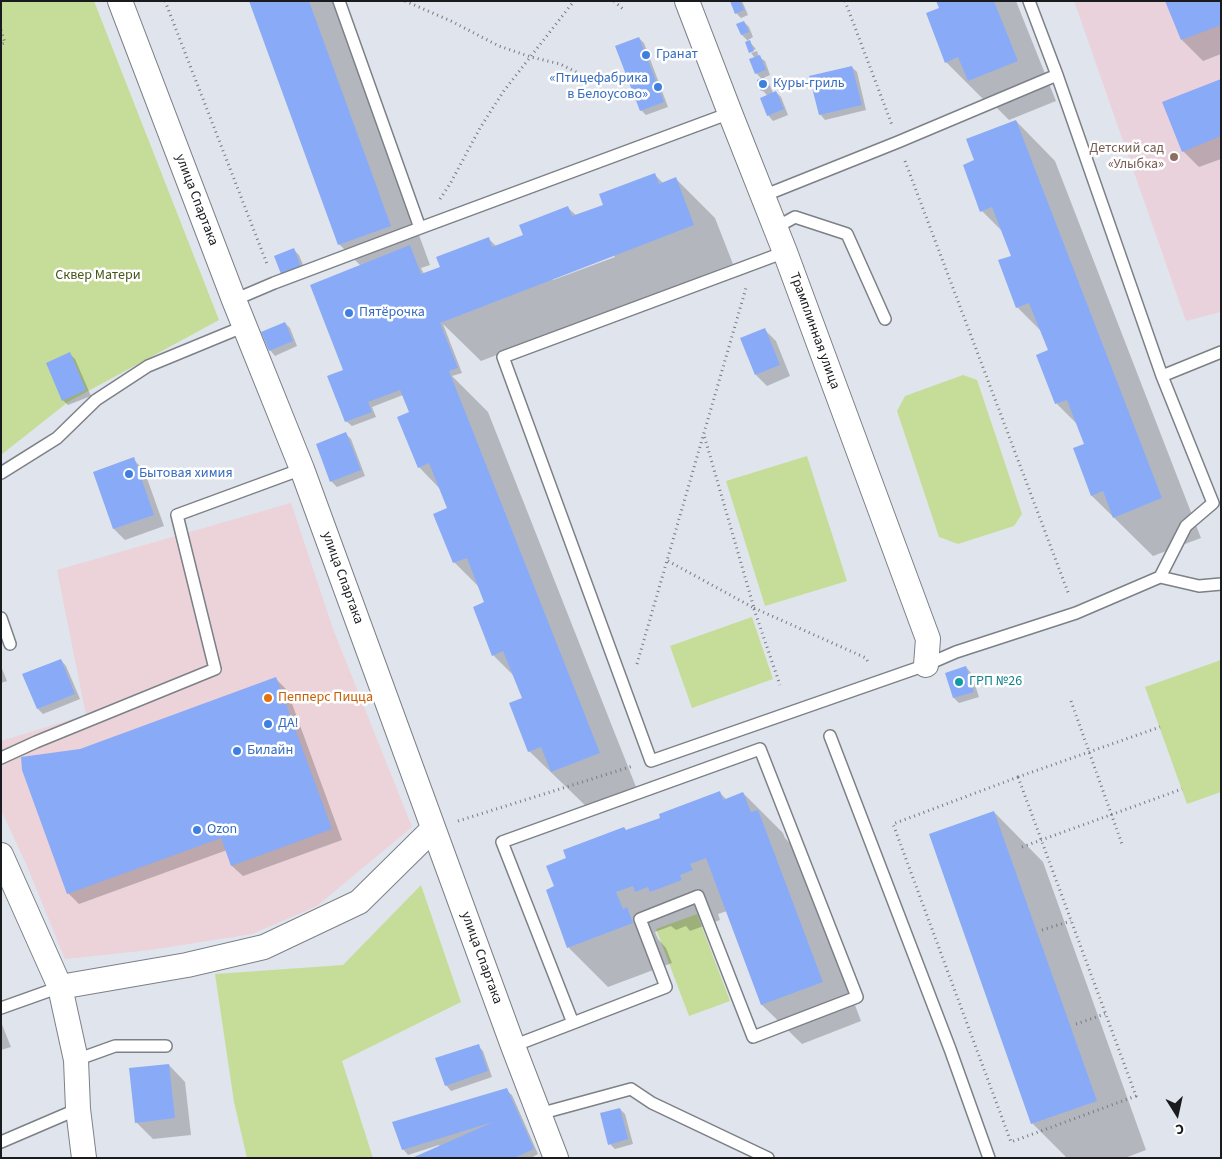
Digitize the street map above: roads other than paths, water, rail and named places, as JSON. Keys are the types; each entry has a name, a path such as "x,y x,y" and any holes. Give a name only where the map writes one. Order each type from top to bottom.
{"street":[{"name":"улица Спартака","path":"120,1 234,300 302,469 433,829 556,1158"},
{"name":"Трамплинная улица","path":"687,1 785,252 928,638 926,665"},
{"path":"60,987 187,965 264,947 359,902 433,829"},
{"path":"1,855 60,987 76,1060 78,1109 84,1158"}],"lane":[{"path":"339,1 420,228"},
{"path":"1029,1 1057,75 1162,376 1217,502 1186,526 1160,577"},
{"path":"763,196 1057,75"},
{"path":"234,300 274,283 730,113"},
{"path":"775,228 795,218 847,234 885,319"},
{"path":"785,252 503,357 651,761 926,665 956,652 1076,613 1160,577 1199,586 1221,584"},
{"path":"1,473 57,438 96,400 148,366 245,326"},
{"path":"1162,376 1221,352"},
{"path":"1,758 215,669 177,515 302,469"},
{"path":"1,618 10,644"},
{"path":"830,736 950,1049 989,1158"},
{"path":"513,1046 573,1023 666,987 640,919 698,896 753,1037 857,997 760,749 502,842 573,1023"},
{"path":"1,1008 60,987"},
{"path":"76,1060 115,1046 166,1046"},
{"path":"540,1114 631,1089 652,1103 768,1158"},
{"path":"1,1142 78,1109"}],"place":[{"name":"Гранат","path":"646,55"},
{"name":"Куры-гриль","path":"763,84"},
{"name":"«Птицефабрика в Белоусово»","path":"658,87"},
{"name":"Детский сад «Улыбка»","path":"1174,157"},
{"name":"Пятёрочка","path":"349,313"},
{"name":"Бытовая химия","path":"129,474"},
{"name":"ГРП №26","path":"959,682"},
{"name":"Пепперс Пицца","path":"268,698"},
{"name":"ДА!","path":"268,724"},
{"name":"Билайн","path":"237,751"},
{"name":"Ozon","path":"197,830"}],"park label":[{"name":"Сквер Матери","path":"98,276"}]}
